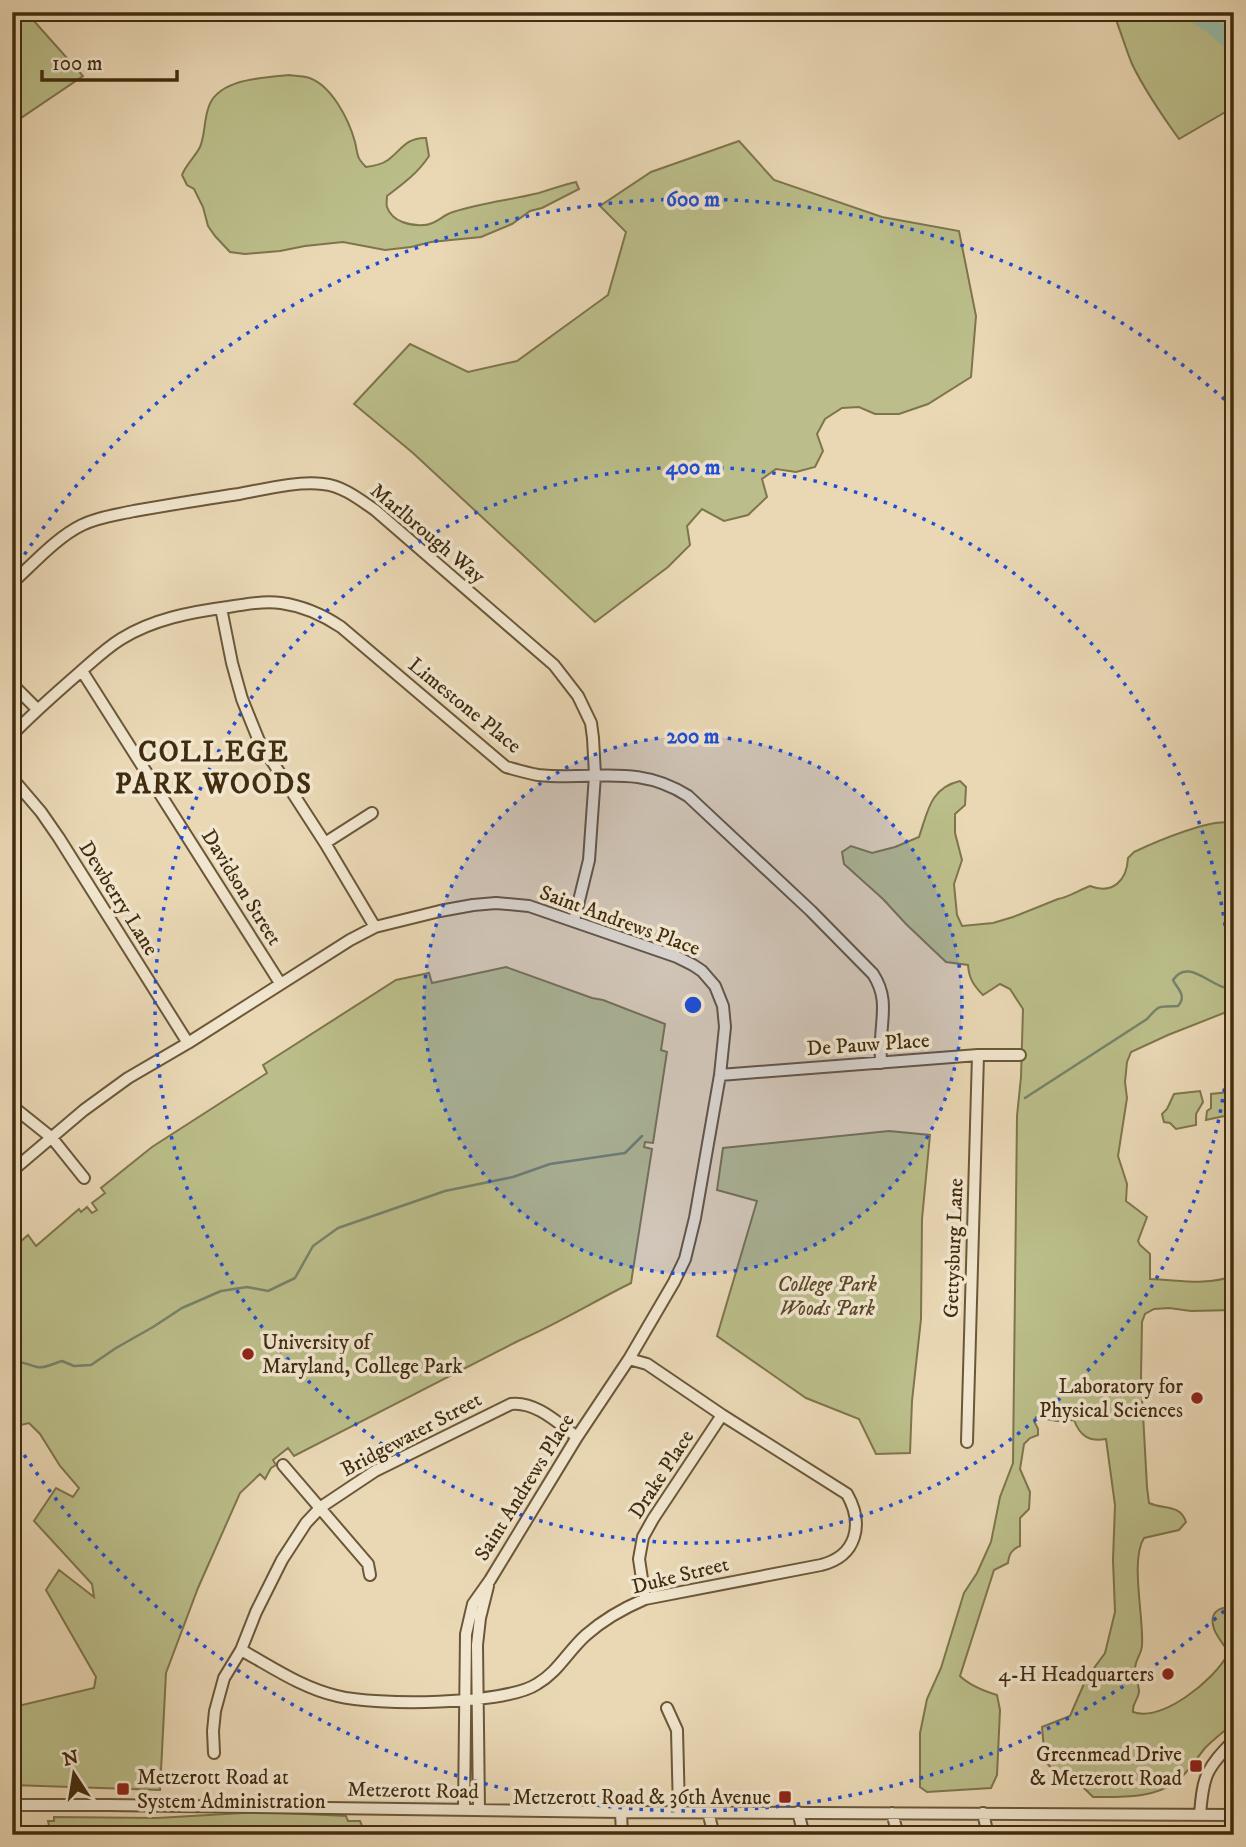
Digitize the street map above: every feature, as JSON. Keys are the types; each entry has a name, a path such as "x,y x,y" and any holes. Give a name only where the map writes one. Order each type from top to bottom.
{"street":[{"name":"Marlbrough Way","path":"12,583 69,534 98,519 287,486 315,484 336,486 345,490 376,510 562,673 578,696 591,723 595,775 588,870 574,921"},
{"name":"Limestone Place","path":"12,735 37,709 103,651 140,629 186,614 250,603 282,604 307,610 341,627 506,766 542,775 642,777 677,789 697,803 873,974 880,984 884,1005 881,1063"},
{"path":"221,608 232,663 250,720 274,767 325,843 375,927"},
{"name":"Davidson Street","path":"82,671 280,983"},
{"path":"12,684 37,709"},
{"name":"Dewberry Lane","path":"12,778 59,838 188,1043"},
{"path":"325,843 372,813"},
{"name":"Saint Andrews Place","path":"12,1171 107,1092 280,983 375,927 473,905 496,903 528,906 677,957 702,971 715,986 721,997 725,1017 720,1075 695,1218 685,1259 629,1359 473,1604 469,1617 466,1634 464,1810"},
{"name":"De Pauw Place","path":"720,1075 978,1055 1020,1055"},
{"name":"Gettysburg Lane","path":"967,1442 978,1055"},
{"path":"12,1106 52,1138 84,1178"},
{"name":"Duke Street","path":"241,1650 305,1685 338,1696 381,1701 465,1700 516,1694 536,1686 553,1673 585,1636 621,1611 645,1599 834,1561 847,1551 857,1527 856,1514 847,1494 647,1364 629,1359"},
{"name":"Bridgewater Street","path":"214,1753 213,1731 224,1678 241,1650 256,1612 282,1560 306,1523 321,1507 375,1471 511,1404 530,1406 577,1437"},
{"name":"Drake Place","path":"645,1599 639,1559 643,1537 722,1415"},
{"path":"283,1465 368,1564 370,1575"},
{"name":"Saint Andrews Place","path":"479,1810 477,1645 489,1580"},
{"path":"667,1708 677,1730 679,1811"},
{"path":"1200,1815 1202,1787 1206,1775 1215,1760 1234,1740"},
{"name":"Metzerott Road","path":"12,1805 1234,1815"},
{"path":"621,1812 622,1835"},
{"path":"708,1812 714,1835"},
{"path":"799,1812 804,1835"},
{"path":"892,1813 898,1835"},
{"path":"983,1813 988,1835"}],"green space":[{"path":"12,12 26,12 83,76 12,124"},
{"path":"1113,12 1234,12 1234,107 1179,139 1137,74"},
{"path":"289,75 315,81 331,94 348,123 360,161 366,167 385,162 409,142 426,138 429,156 425,162 387,196 389,212 402,222 428,225 449,213 576,182 579,189 481,237 385,250 343,242 280,251 245,254 230,252 208,226 194,189 187,185 182,175 200,147 208,109 221,91 231,85 254,79"},
{"path":"739,141 774,180 882,217 959,231 976,316 971,377 928,404 899,414 875,414 859,407 842,408 825,419 817,434 823,451 815,467 796,472 776,469 762,479 767,497 748,515 724,521 702,509 687,526 690,545 668,567 595,622 413,453 354,404 410,344 468,372 517,361 608,295 626,232 600,206 651,172"},
{"path":"960,781 966,787 965,805 955,814 955,833 962,860 954,884 957,915 962,926 993,923 1013,917 1090,886 1106,889 1112,887 1122,879 1128,858 1134,852 1214,823 1234,824 1234,1009 1131,1052 1127,1062 1127,1098 1118,1156 1127,1184 1126,1201 1147,1217 1138,1241 1150,1254 1150,1279 1202,1282 1234,1276 1234,1310 1154,1309 1145,1314 1142,1322 1141,1377 1149,1503 1180,1512 1186,1522 1179,1530 1144,1538 1140,1548 1138,1574 1142,1645 1135,1667 1139,1692 1133,1712 1159,1711 1173,1705 1211,1675 1228,1654 1214,1628 1213,1616 1221,1609 1234,1608 1234,1723 1205,1748 1177,1781 1147,1794 1093,1797 1079,1783 1061,1779 1045,1761 1042,1727 1070,1716 1086,1679 1105,1653 1115,1612 1115,1505 1106,1439 1086,1437 1074,1420 1057,1421 1036,1417 1034,1421 1038,1435 1024,1444 1020,1469 1030,1492 1029,1509 1020,1518 1020,1546 1011,1552 1008,1563 994,1570 960,1676 982,1690 997,1695 1000,1710 997,1775 991,1788 927,1792 920,1787 920,1733 927,1699 941,1668 964,1593 977,1573 991,1542 1000,1497 1013,1463 1017,1116 1023,1009 1010,989 1000,984 983,995 972,981 968,965 946,962 844,864 842,852 851,846 872,853 919,837 936,795 950,784"},
{"name":"University of Maryland, College Park","path":"506,967 665,1024 661,1050 667,1052 653,1143 645,1142 644,1147 652,1149 631,1283 294,1456 288,1448 273,1460 276,1465 265,1479 260,1474 240,1493 198,1588 166,1673 160,1790 12,1785 12,1705 18,1706 94,1688 96,1677 46,1590 59,1570 94,1597 92,1584 34,1521 56,1488 73,1497 79,1488 29,1423 12,1427 12,1249 28,1235 36,1246 79,1209 81,1212 87,1207 92,1213 97,1210 92,1203 105,1193 101,1188 152,1147 267,1073 263,1065 396,980 429,973 432,983"},
{"path":"1200,1091 1203,1102 1196,1114 1196,1125 1176,1129 1170,1123 1164,1122 1162,1114 1174,1094"},
{"path":"1234,1093 1234,1114 1206,1120 1207,1111 1211,1108 1211,1094"},
{"name":"College Park Woods Park","path":"889,1131 930,1135 922,1219 921,1319 912,1401 910,1453 876,1454 859,1419 806,1398 717,1336 757,1201 717,1190 723,1148"},
{"path":"262,1812 346,1816 348,1821 360,1821 366,1835 51,1835 48,1821 54,1821 54,1817 157,1818"}],"waterway":[{"path":"1191,12 1234,45"},
{"path":"1025,1098 1147,1019 1158,1008 1178,1006 1182,996 1173,980 1179,974 1186,971 1194,973 1217,985 1234,989"},
{"path":"12,1362 40,1367 62,1361 74,1366 91,1365 182,1308 221,1291 247,1287 268,1291 295,1278 313,1246 338,1228 445,1191 513,1177 550,1164 625,1153 642,1136"}],"place":[{"name":"University of Maryland, College Park","path":"248,1354"},
{"name":"Laboratory for Physical Sciences","path":"1197,1398"},
{"name":"4-H Headquarters","path":"1168,1674"},
{"name":"Greenmead Drive & Metzerott Road","path":"1196,1766"},
{"name":"Metzerott Road at System Administration","path":"123,1789"},
{"name":"Metzerott Road & 36th Avenue","path":"785,1797"}],"district":[{"name":"COLLEGE PARK WOODS","path":"214,767"}]}
